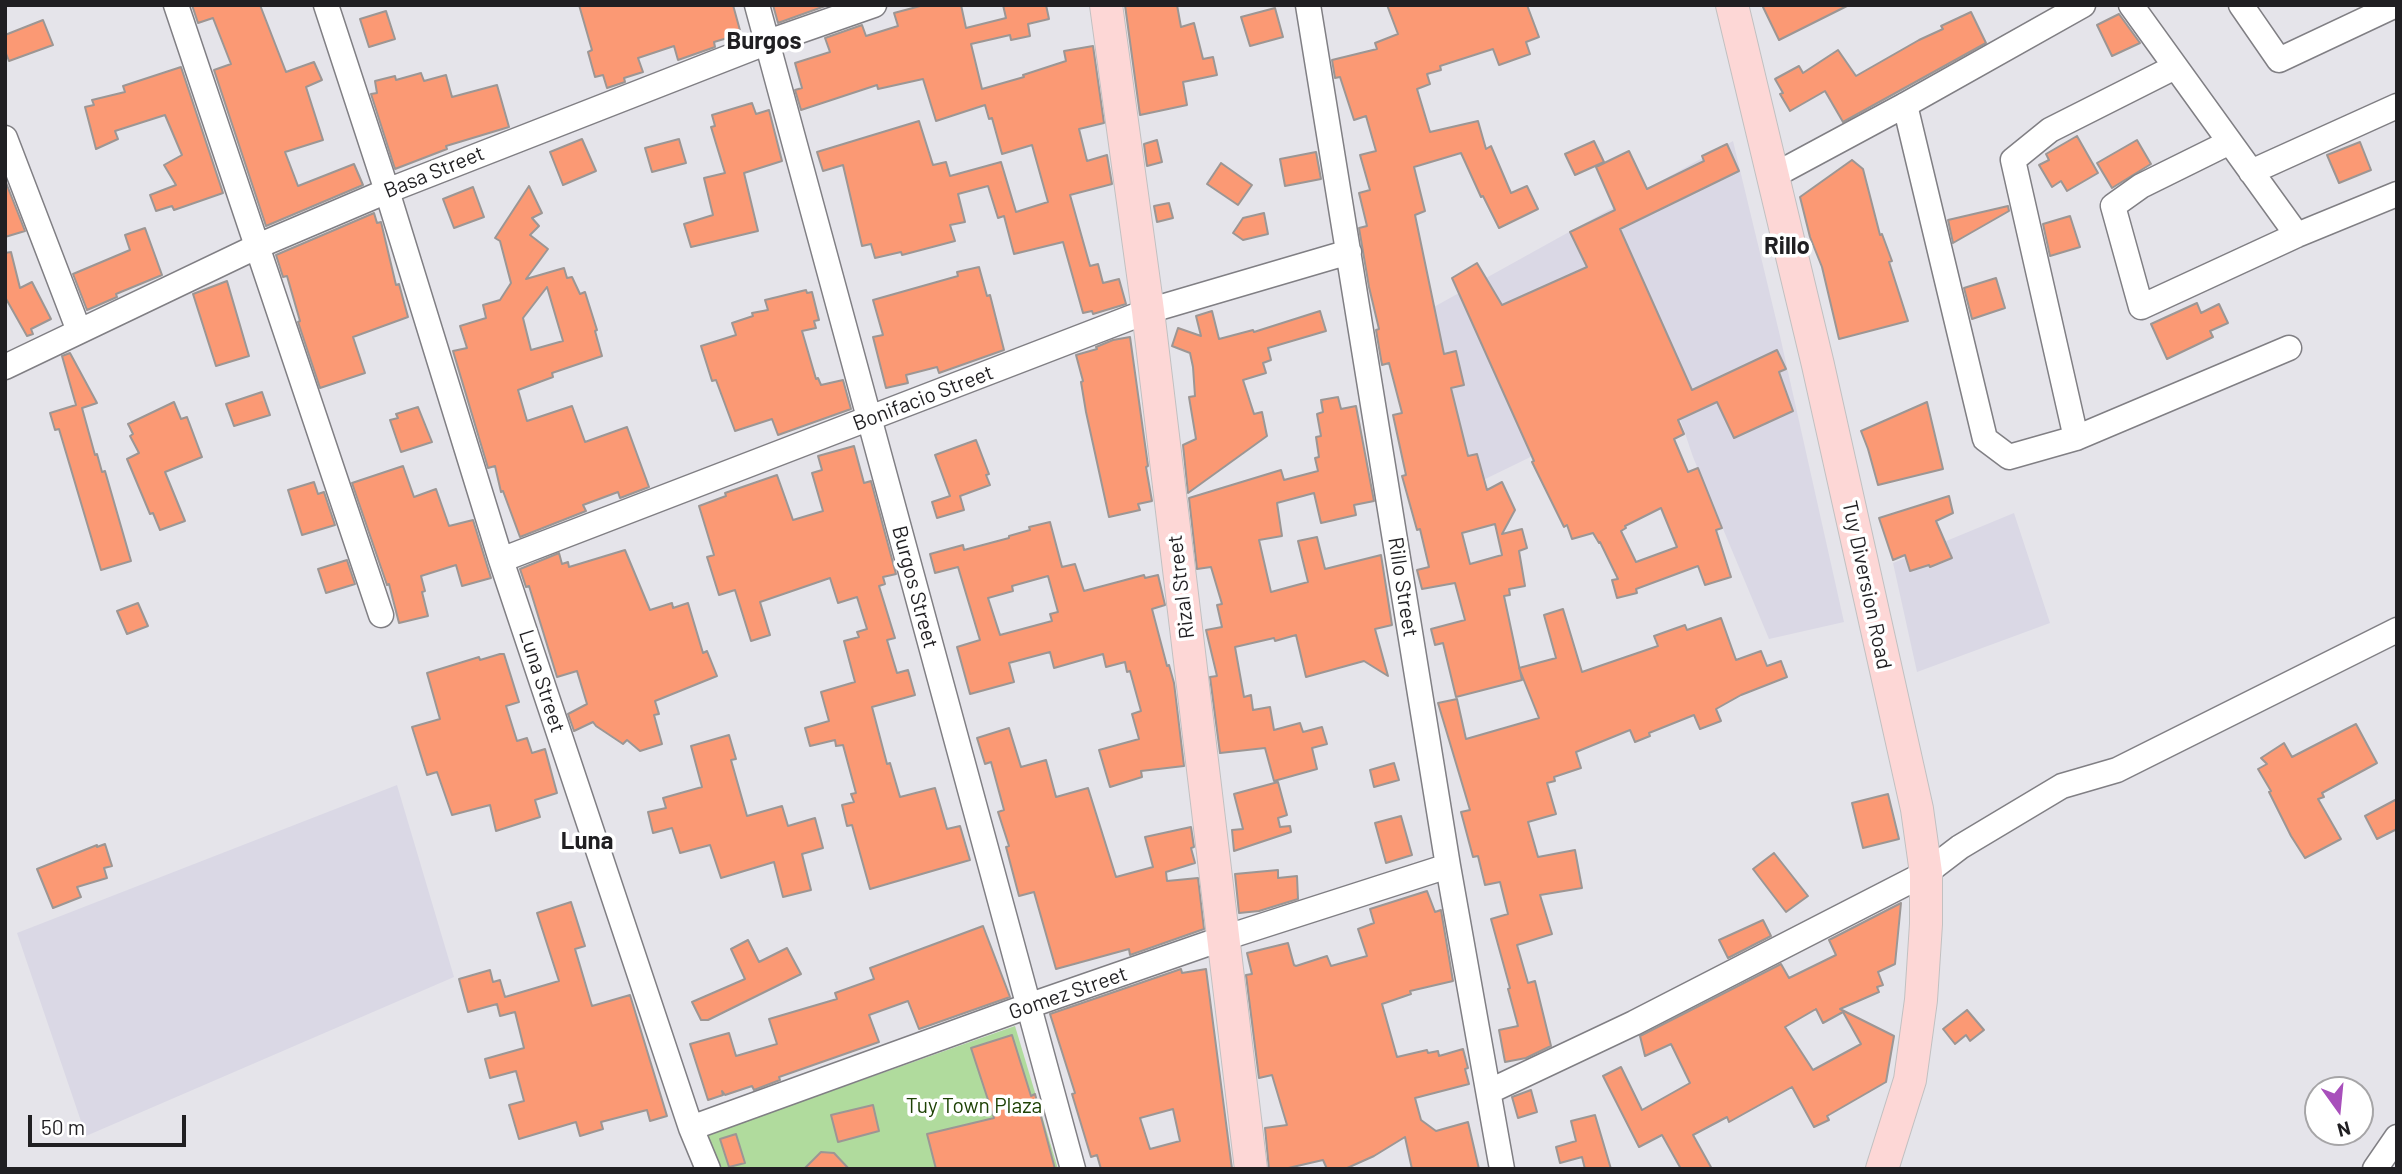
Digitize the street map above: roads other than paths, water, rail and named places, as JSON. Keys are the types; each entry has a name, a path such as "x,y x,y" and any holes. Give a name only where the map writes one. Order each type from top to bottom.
{"main road":[{"name":"Rizal Street","path":"1106,5 1148,311 1251,1169"},
{"name":"Tuy Diversion Road","path":"1732,5 1818,365 1917,809 1926,873 1922,988 1910,1080 1882,1169"}],"street":[{"path":"176,5 381,615"},
{"name":"Luna Street","path":"326,5 387,191 501,560 691,1128 708,1169"},
{"name":"Burgos Street","path":"757,5 1073,1169"},
{"name":"Basa Street","path":"5,367 258,246 387,191 768,42 874,5"},
{"name":"Rillo Street","path":"1308,5 1448,866 1502,1169"},
{"path":"1773,176 2083,5"},
{"path":"2131,5 2297,235"},
{"path":"2241,5 2279,60 2396,5"},
{"path":"2076,438 2012,160 2050,130 2175,67"},
{"path":"1905,105 1985,439 2009,457 2076,438 2289,348"},
{"path":"2251,172 2397,106"},
{"path":"5,138 79,331"},
{"path":"2230,142 2141,186 2113,206 2141,307 2297,235 2397,194"},
{"name":"Bonifacio Street","path":"501,560 1148,311 1349,252"},
{"path":"1490,1091 1634,1023 1926,873 1960,846 2062,786 2117,770 2397,630"},
{"name":"Gomez Street","path":"691,1128 1224,938 1448,866"},
{"path":"2375,1169 2397,1138"}],"district":[{"name":"Burgos","path":"764,41"},
{"name":"Rillo","path":"1787,246"},
{"name":"Luna","path":"587,841"}],"park label":[{"name":"Tuy Town Plaza","path":"974,1106"}]}
